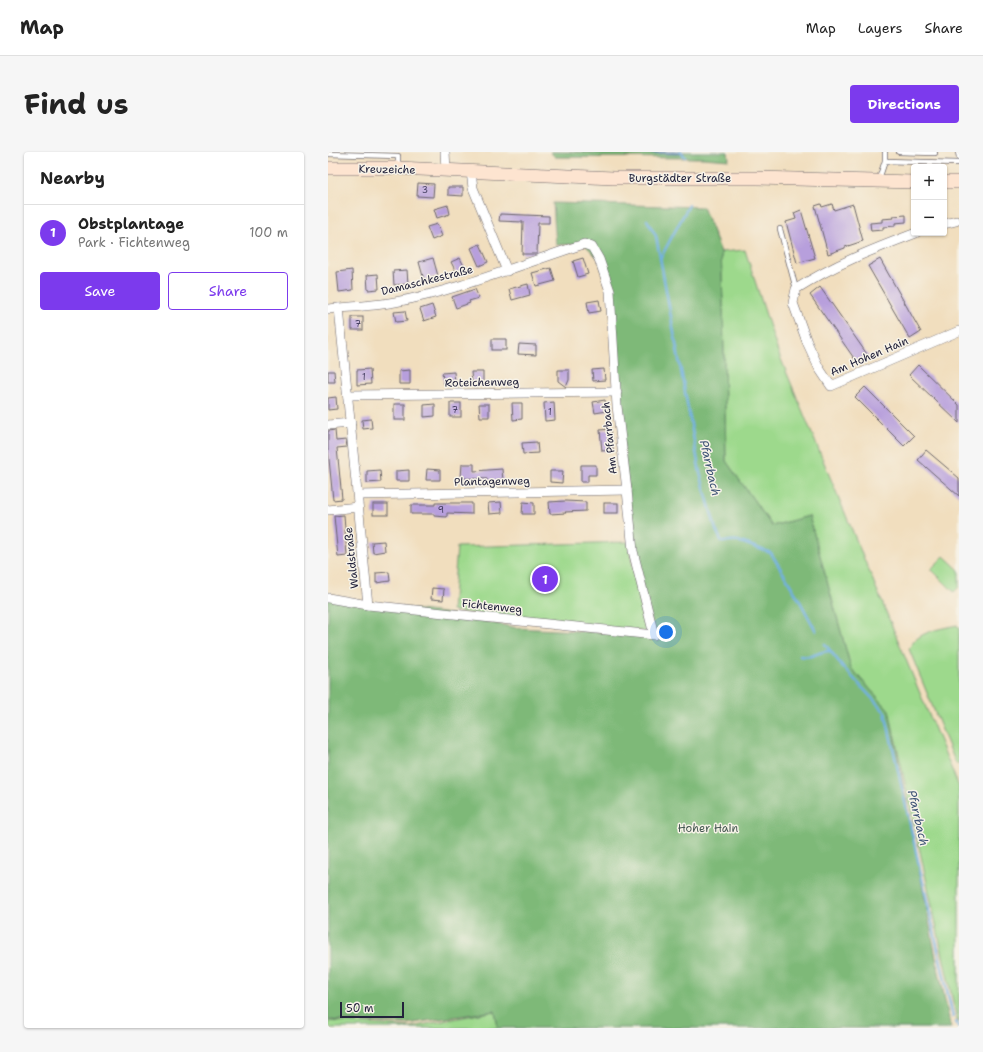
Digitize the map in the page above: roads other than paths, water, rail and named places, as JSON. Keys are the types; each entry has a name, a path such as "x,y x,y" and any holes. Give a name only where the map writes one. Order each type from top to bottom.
{"main road":[{"name":"Kreuzeiche","path":"328,168 446,170"},
{"name":"Burgstädter Straße","path":"446,170 613,178 757,178 911,182"},
{"path":"947,182 959,182"}],"street":[{"path":"445,152 446,170"},
{"path":"471,171 473,188 507,271"},
{"path":"947,223 956,221"},
{"path":"796,289 819,274 856,256 911,235"},
{"name":"Damaschkestraße","path":"328,309 394,303 446,290 507,271 584,244"},
{"name":"Am Pfarrbach","path":"584,244 592,247 599,259 610,291 616,392 633,551 654,635"},
{"name":"Am Hohen Hain","path":"796,289 793,303 807,342 819,368 831,386 959,331"},
{"name":"Waldstraße","path":"339,308 352,423 358,507 368,605"},
{"name":"Roteichenweg","path":"349,395 616,392"},
{"path":"328,425 352,423"},
{"name":"Plantagenweg","path":"358,495 627,490"},
{"path":"328,510 358,507"},
{"name":"Fichtenweg","path":"328,598 368,605 654,635"}],"lane":[{"path":"878,182 885,161 885,152"},
{"path":"899,152 935,153 935,162"},
{"path":"958,152 959,157"},
{"path":"328,154 398,156 398,168"},
{"path":"885,161 959,163"},
{"path":"780,229 796,289"}],"water":[{"path":"597,152 683,152 684,154"}],"waterway":[{"name":"Pfarrbach","path":"681,152 685,157"},
{"name":"Pfarrbach","path":"660,259 689,205"},
{"name":"Pfarrbach","path":"647,220 656,236 700,473 716,530 722,542 736,540 771,553 816,631"},
{"name":"Pfarrbach","path":"825,644 843,667 885,712 953,1017"},
{"path":"800,656 805,657 830,651"},
{"name":"Pfarrbach","path":"956,1022 959,1028"}],"place":[{"name":"Obstplantage","path":"545,579"}],"park label":[{"name":"Hoher Hain","path":"708,828"}]}
